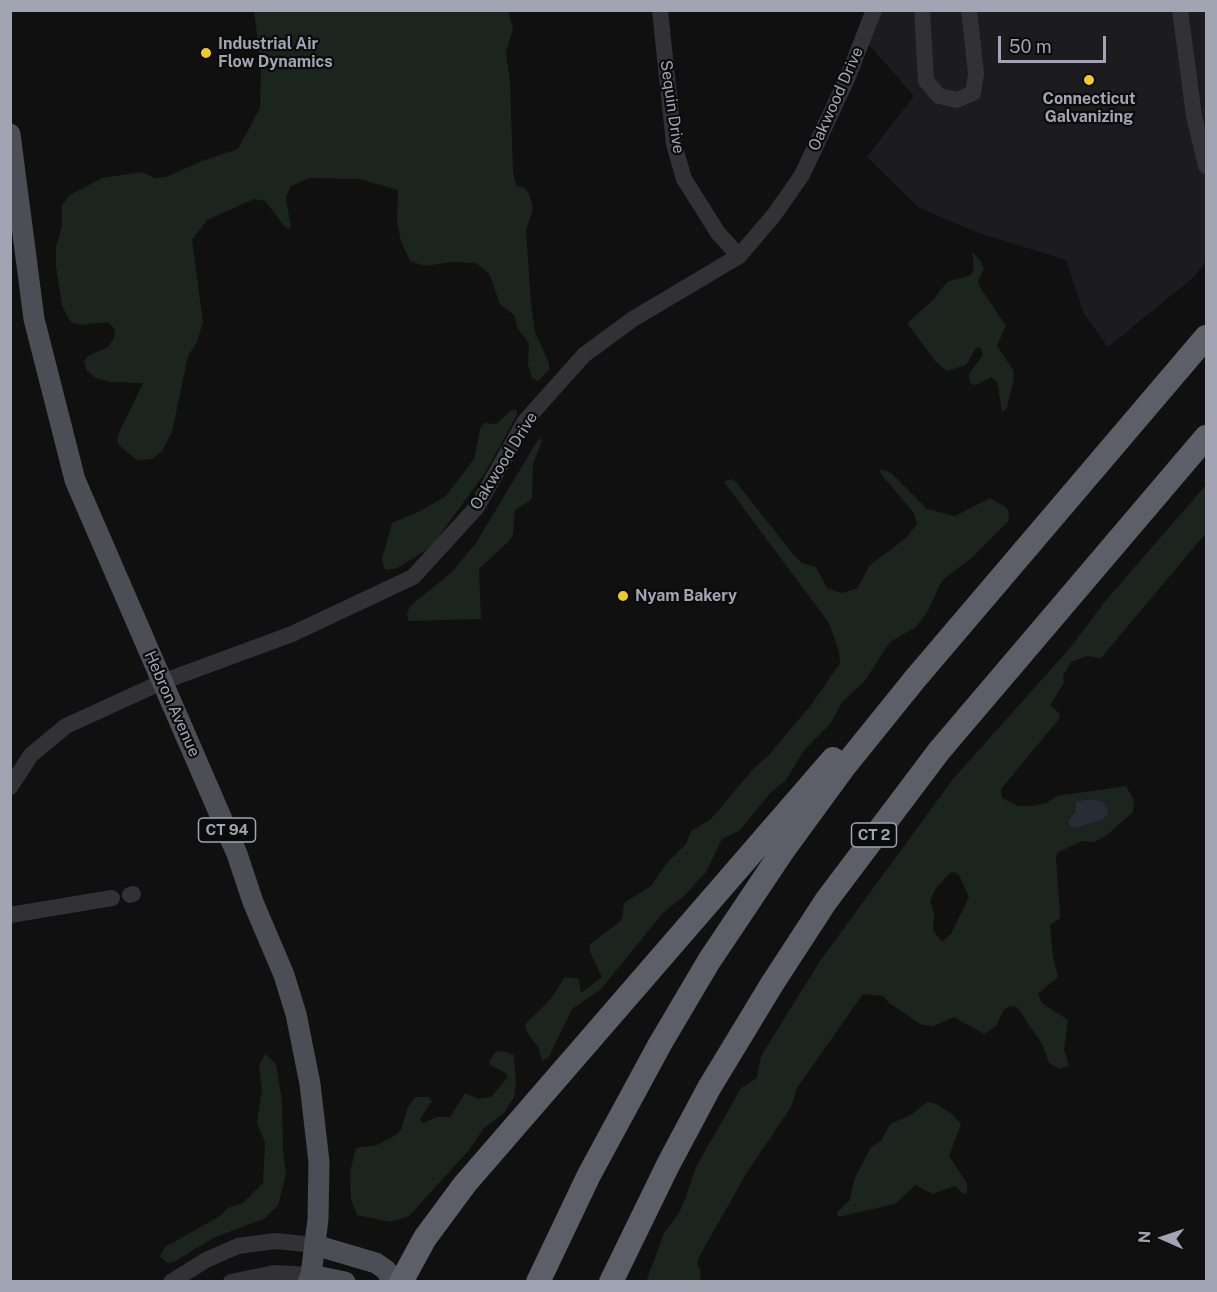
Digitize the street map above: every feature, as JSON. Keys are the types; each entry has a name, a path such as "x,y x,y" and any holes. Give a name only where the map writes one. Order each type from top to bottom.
{"highway":[{"path":"538,1281 618,1121 693,988 799,828 901,696 1206,337"},
{"name":"CT 2","path":"611,1281 654,1193 710,1088 765,995 833,891 893,809 971,712 1206,436"},
{"path":"395,1281 465,1184 809,786 867,725 901,696"}],"main road":[{"name":"Hebron Avenue","path":"10,134 13,172 34,319 75,480 237,854 294,1008 308,1071 318,1142 319,1186 311,1279"},
{"path":"315,1245 376,1263 395,1281"},
{"path":"311,1279 345,1281"}],"street":[{"name":"Sequin Drive","path":"660,10 674,144 684,179 718,233 739,256"},
{"name":"Oakwood Drive","path":"10,787 31,755 66,726 162,682 292,634 413,577 477,507 525,421 584,355 633,319 739,256 774,215 802,175 847,79 874,10"},
{"path":"922,10 926,81 939,96 957,100 973,93 976,74 969,10"},
{"path":"1180,10 1194,116 1206,166"},
{"path":"10,915 112,898"},
{"path":"171,1281 206,1260 238,1246 280,1241 315,1245"},
{"path":"231,1281 274,1274 311,1279"}],"shaded area":[{"path":"254,11 508,11 513,29 506,52 510,82 513,172 516,185 526,189 530,195 533,209 526,230 531,305 535,332 549,363 549,370 538,381 532,378 528,365 529,343 518,329 514,315 500,304 489,273 476,263 452,262 425,266 410,261 401,241 397,223 398,190 359,179 310,178 291,186 286,197 291,229 285,227 265,201 254,199 207,220 192,240 203,322 197,342 188,356 172,432 162,451 152,459 137,460 120,446 117,440 120,430 143,383 110,382 96,378 87,371 84,362 88,356 108,347 114,338 115,329 107,322 80,325 71,322 62,305 56,267 56,247 62,226 62,205 70,195 102,178 142,172 155,178 166,177 202,161 238,149 260,108 261,66"},
{"path":"874,11 1206,11 1206,261 1195,276 1108,347 1084,314 1066,260 976,232 918,207 867,157 914,96 863,38"},
{"path":"972,252 980,260 984,269 978,281 980,287 1006,326 997,346 1013,370 1014,379 1007,408 1002,412 997,381 991,377 976,385 971,384 969,379 969,374 983,355 980,347 976,348 966,365 947,371 935,361 907,323 932,301 947,282 971,275 974,268"},
{"path":"513,409 517,411 517,415 485,473 431,547 397,568 385,570 382,559 392,523 445,497 474,459 481,426 485,423 496,424"},
{"path":"539,438 542,441 533,464 532,499 515,510 513,534 510,540 479,569 481,619 408,621 407,614 410,606 452,572 476,543"},
{"path":"880,469 891,473 927,509 955,516 990,498 1006,507 1009,512 1008,521 973,557 947,576 940,584 928,611 916,627 890,642 864,682 842,702 831,723 804,750 786,780 771,792 740,830 722,839 706,872 683,897 663,913 600,990 572,1009 549,1057 542,1060 538,1047 527,1032 525,1025 528,1021 550,1000 565,977 579,979 581,993 602,977 590,952 590,944 622,919 624,903 651,886 666,864 686,844 691,831 711,819 754,768 768,756 811,705 840,663 839,651 829,623 724,482 731,479 736,482 793,554 802,563 816,567 827,588 842,593 858,588 869,566 906,538 917,524 914,513 881,474"},
{"path":"1206,485 1205,534 1101,658 1087,656 1071,662 1063,676 1064,683 1050,705 1060,714 1059,719 1001,789 1002,798 1018,806 1046,803 1057,796 1126,786 1134,800 1133,812 1108,834 1095,842 1081,841 1057,853 1060,918 1050,925 1053,957 1058,977 1038,994 1042,1003 1068,1020 1064,1049 1069,1065 1060,1069 1049,1063 1042,1044 1017,1007 1010,1006 1004,1010 996,1026 984,1034 954,1017 933,1026 922,1025 889,1003 883,996 863,994 797,1088 791,1107 746,1174 699,1257 697,1264 701,1271 700,1281 646,1282 664,1233 679,1213 696,1167 741,1088 757,1078 761,1056 820,961 953,779 1070,648 1107,599","holes":["1088,799 1103,802 1067,824 1076,807","954,872 959,875 969,897 951,934 942,942 933,930 934,913 930,901 936,888 950,873"]},
{"path":"1091,799 1103,802 1108,809 1107,815 1102,820 1074,828 1069,826 1068,821 1075,811 1076,802"},
{"path":"503,1051 514,1055 516,1082 514,1097 504,1113 483,1129 470,1149 409,1216 391,1222 357,1215 351,1199 350,1172 356,1148 377,1145 401,1130 408,1107 415,1097 428,1097 432,1101 420,1119 423,1123 437,1117 450,1117 465,1093 479,1099 491,1097 508,1077 506,1073 490,1065 489,1061 496,1052"},
{"path":"265,1054 276,1064 282,1101 286,1174 278,1205 264,1219 213,1238 174,1262 167,1263 160,1256 165,1247 220,1216 228,1208 243,1203 263,1183 265,1143 257,1123 262,1089 259,1065"},
{"path":"927,1102 934,1103 952,1114 961,1124 949,1156 967,1183 967,1193 964,1194 955,1186 933,1194 915,1185 895,1204 838,1217 837,1212 850,1200 854,1180 871,1147 881,1141 890,1124 911,1115"}],"place":[{"name":"Industrial Air Flow Dynamics","path":"206,53"},
{"name":"Connecticut Galvanizing","path":"1089,80"},
{"name":"Nyam Bakery","path":"623,596"}]}
